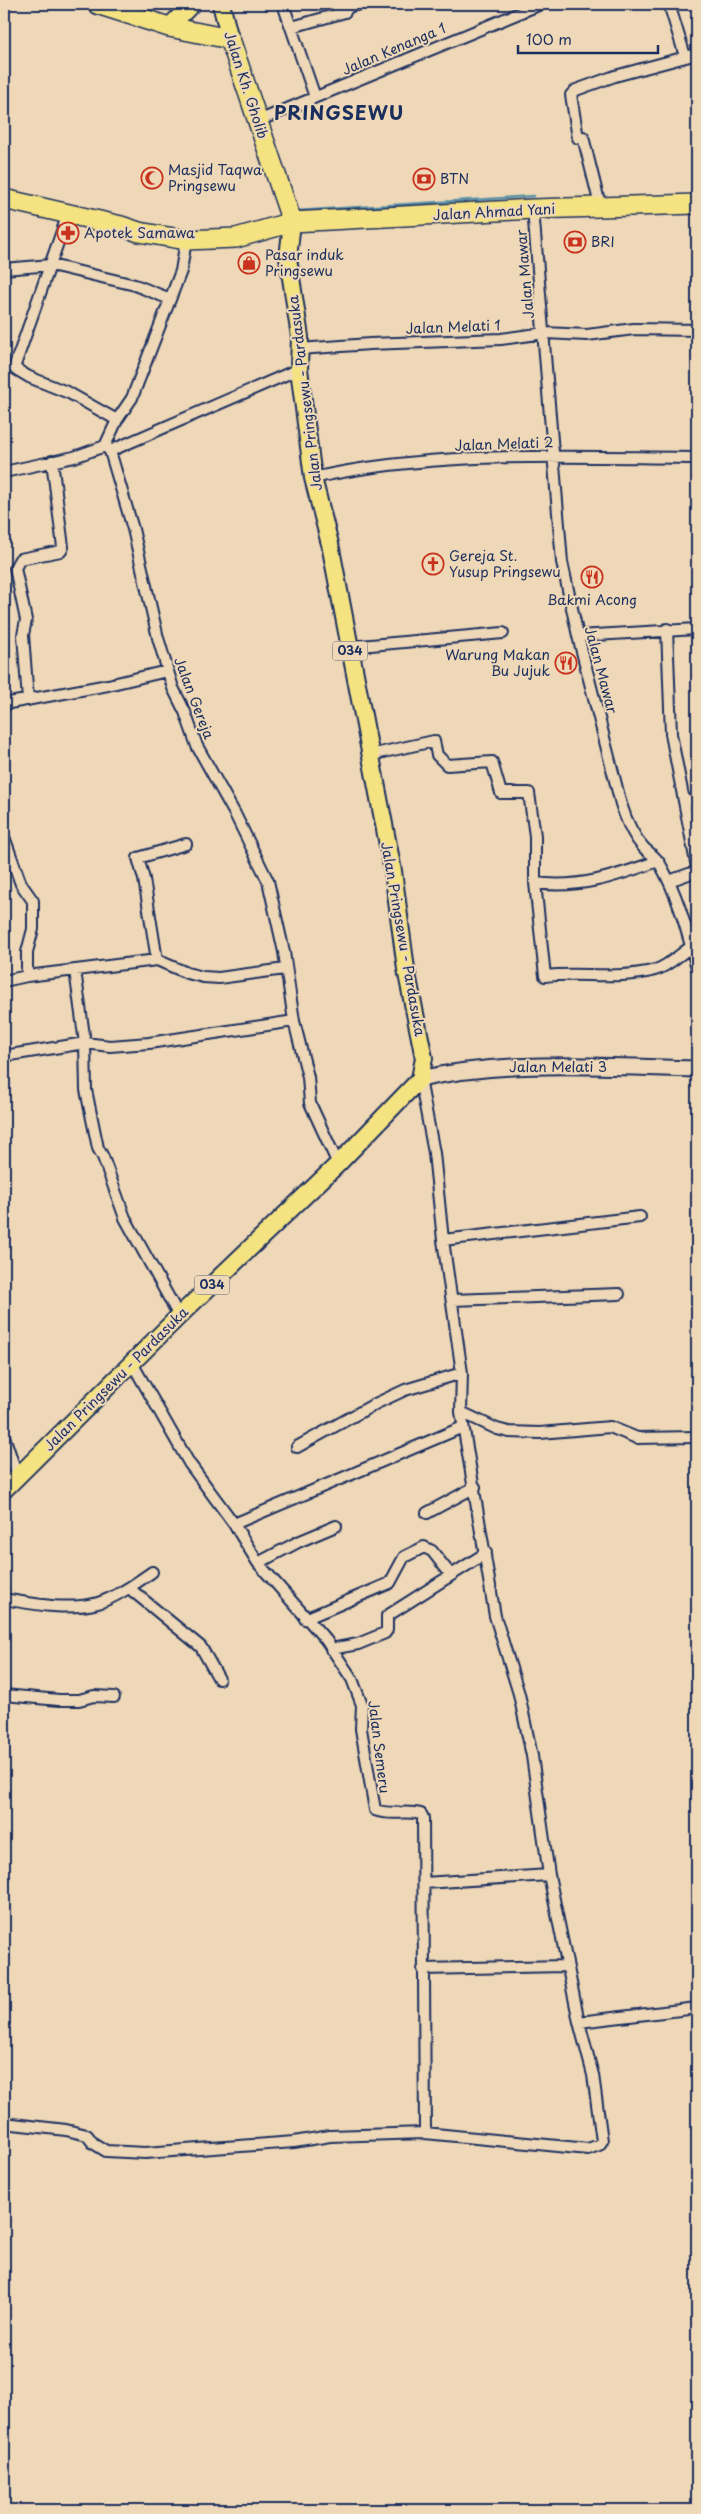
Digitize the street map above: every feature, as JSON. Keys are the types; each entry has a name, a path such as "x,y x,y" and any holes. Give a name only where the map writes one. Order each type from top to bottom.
{"highway":[{"path":"97,4 169,26 230,39"},
{"name":"Jalan Kh. Gholib","path":"230,39 292,222"},
{"name":"Jalan Ahmad Yani","path":"4,199 139,232 186,240 236,238 292,222 533,209 601,209 697,204"}],"main road":[{"path":"169,26 192,4"},
{"name":"Jalan Kh. Gholib","path":"221,4 230,39"},
{"name":"Jalan Pringsewu - Pardasuka","path":"4,1490 179,1316 338,1164 420,1079 424,1058 406,969 393,871 330,544 312,478 288,258 292,222"}],"street":[{"path":"283,4 315,97"},
{"path":"292,27 346,12 348,7 360,4"},
{"name":"Jalan Kenanga 1","path":"258,121 541,4"},
{"path":"669,4 685,56"},
{"path":"601,209 583,137 578,138 571,101 572,95 576,90 615,76 697,54"},
{"name":"Jalan Mawar","path":"533,209 545,333 562,562 578,636 620,804 629,828 642,847 658,861 669,881 694,947 697,968"},
{"path":"68,214 14,368 29,377 69,393 117,420"},
{"path":"108,448 117,420 132,398 181,272 186,240"},
{"path":"4,269 51,265 134,286 170,299"},
{"name":"Jalan Melati 1","path":"299,349 370,344 501,340 545,333 587,335 634,329 697,330"},
{"path":"4,472 108,448 299,369"},
{"name":"Jalan Gereja","path":"108,448 133,529 167,671 185,712 196,746 235,814 268,882 284,952 294,1021 308,1077 310,1103 338,1164"},
{"name":"Jalan Melati 2","path":"312,478 400,463 526,456 697,458"},
{"path":"28,700 23,635 26,620 15,568 20,559 60,551 63,548 52,462"},
{"path":"578,636 667,629 697,629"},
{"path":"667,629 672,734 697,870 669,881"},
{"path":"349,648 503,633"},
{"path":"4,704 167,671"},
{"path":"370,755 434,741 437,755 447,765 492,762 501,793 505,795 529,793 535,836 535,882 545,976 567,974 616,976 656,970 694,947"},
{"path":"685,803 697,799"},
{"path":"4,837 21,884 33,901 33,929 27,952 27,976"},
{"path":"157,960 144,879 138,858 186,844"},
{"path":"535,882 551,885 587,884 658,861"},
{"path":"4,981 27,976 157,960 187,973 203,977 219,978 285,969"},
{"path":"75,970 85,1043 86,1090 98,1148 103,1156 125,1218 179,1316"},
{"path":"4,1056 85,1043 110,1046 150,1043 294,1021"},
{"name":"Jalan Melati 3","path":"420,1079 456,1071 499,1067 697,1069"},
{"path":"4,2123 66,2130 87,2135 93,2143 106,2151 145,2153 284,2142 330,2136 425,2133 588,2149 599,2145 602,2141 593,2076 567,1966 550,1875 532,1756 519,1694 495,1616 475,1487 460,1412 462,1373 443,1240 434,1153 420,1079"},
{"path":"443,1240 640,1218"},
{"path":"452,1300 619,1294"},
{"name":"Jalan Semeru","path":"132,1363 189,1462 234,1524 258,1563 305,1619 326,1640 352,1679 362,1705 361,1729 372,1802 375,1810 384,1813 414,1812 420,1814 423,1818 425,2133"},
{"path":"297,1447 398,1393 462,1373"},
{"path":"460,1412 509,1432 540,1433 610,1427 637,1438 697,1437"},
{"path":"234,1524 464,1427"},
{"path":"4,1436 6,1454 18,1478"},
{"path":"428,1513 475,1487"},
{"path":"258,1563 298,1542 336,1526"},
{"path":"305,1619 390,1583 404,1557 424,1547 432,1550 451,1575"},
{"path":"331,1649 358,1644 385,1633 387,1630 387,1616 486,1553"},
{"path":"4,1599 39,1605 98,1603 130,1588 152,1572"},
{"path":"130,1588 201,1646 219,1679"},
{"path":"4,1695 59,1700 79,1700 94,1696 114,1697"},
{"path":"424,1883 550,1875"},
{"path":"423,1968 567,1966"},
{"path":"579,2022 697,2008"}],"waterway":[{"path":"296,211 534,196"}],"place":[{"name":"Masjid Taqwa Pringsewu","path":"152,178"},
{"name":"BTN","path":"424,179"},
{"name":"Apotek Samawa","path":"68,233"},
{"name":"BRI","path":"575,242"},
{"name":"Pasar induk Pringsewu","path":"249,263"},
{"name":"Gereja St. Yusup Pringsewu","path":"433,564"},
{"name":"Bakmi Acong","path":"592,577"},
{"name":"Warung Makan Bu Jujuk","path":"566,663"}],"district":[{"name":"PRINGSEWU","path":"339,113"}]}
